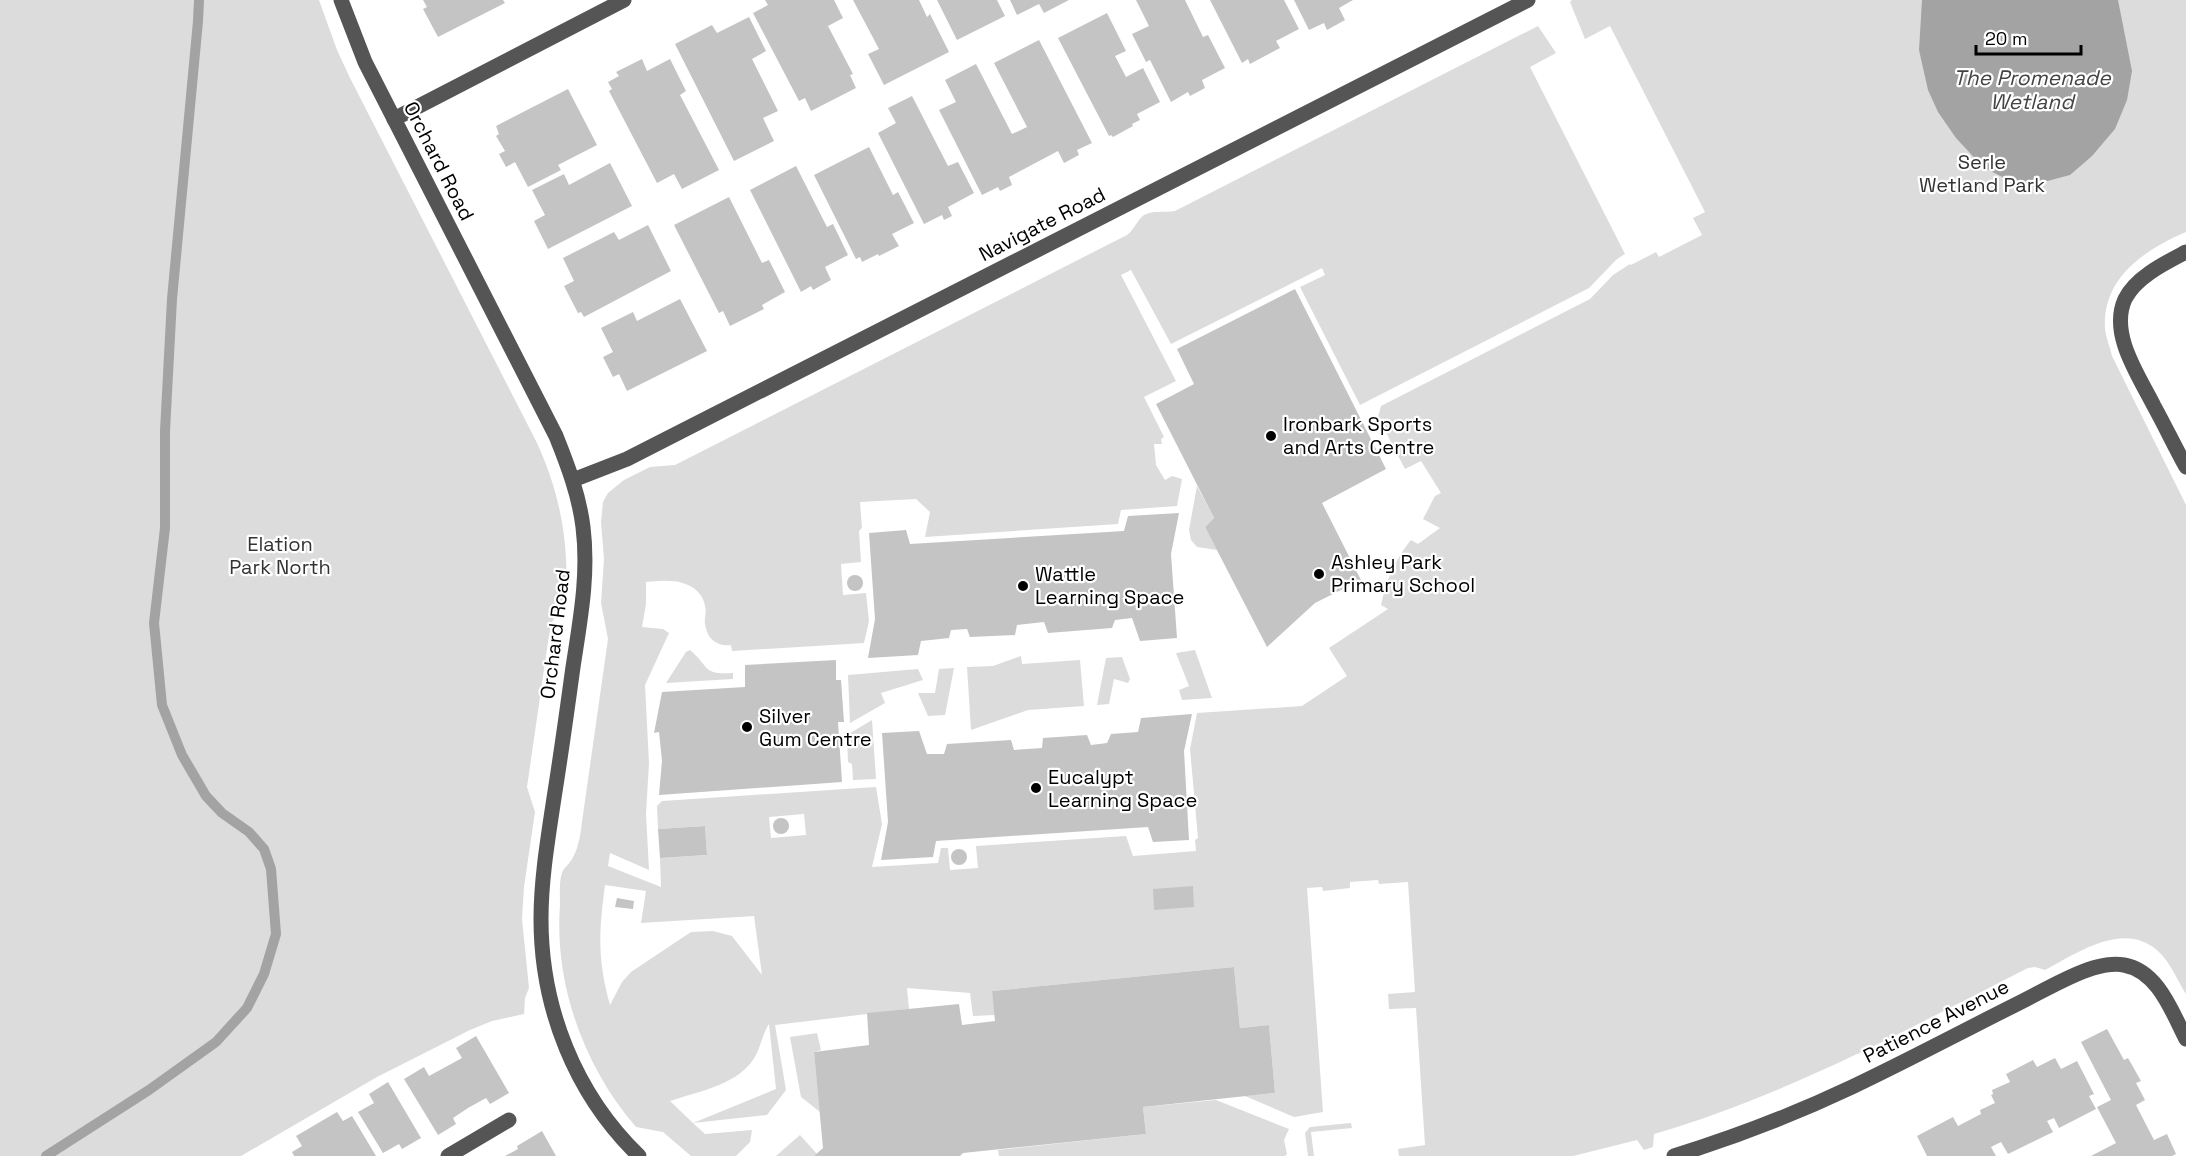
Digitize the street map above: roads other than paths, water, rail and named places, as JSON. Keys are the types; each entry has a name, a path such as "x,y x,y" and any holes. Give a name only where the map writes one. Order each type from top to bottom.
{"street":[{"name":"Orchard Road","path":"341,0 364,62 551,426 573,480 583,527 585,586 542,885 543,956 554,1015 561,1040 574,1068 609,1122 639,1156"},
{"path":"394,119 624,0"},
{"name":"Navigate Road","path":"573,480 627,459 1528,0"},
{"path":"2186,252 2146,276 2134,286 2121,310 2121,324 2130,358 2186,467"},
{"name":"Patience Avenue","path":"1674,1156 1776,1121 1851,1087 2049,988 2091,969 2109,964 2125,965 2139,970 2152,980 2186,1039"},
{"path":"448,1156 509,1120"}],"water":[{"name":"The Promenade Wetland","path":"1922,0 2118,0 2132,71 2127,100 2115,129 2092,156 2070,175 2040,183 2012,182 1983,167 1956,138 1938,112 1928,90 1919,50"}],"waterway":[{"path":"46,1156 149,1090 216,1042 247,1008 264,974 276,934 271,869 264,849 249,832 222,813 206,796 182,755 162,705 154,623 165,528 165,431 172,299 199,0"}],"place":[{"name":"Ironbark Sports and Arts Centre","path":"1271,436"},
{"name":"Ashley Park Primary School","path":"1319,574"},
{"name":"Wattle Learning Space","path":"1023,586"},
{"name":"Silver Gum Centre","path":"747,727"},
{"name":"Eucalypt Learning Space","path":"1036,788"}],"park label":[{"name":"Serle Wetland Park","path":"1982,174"},
{"name":"Elation Park North","path":"280,556"}]}
